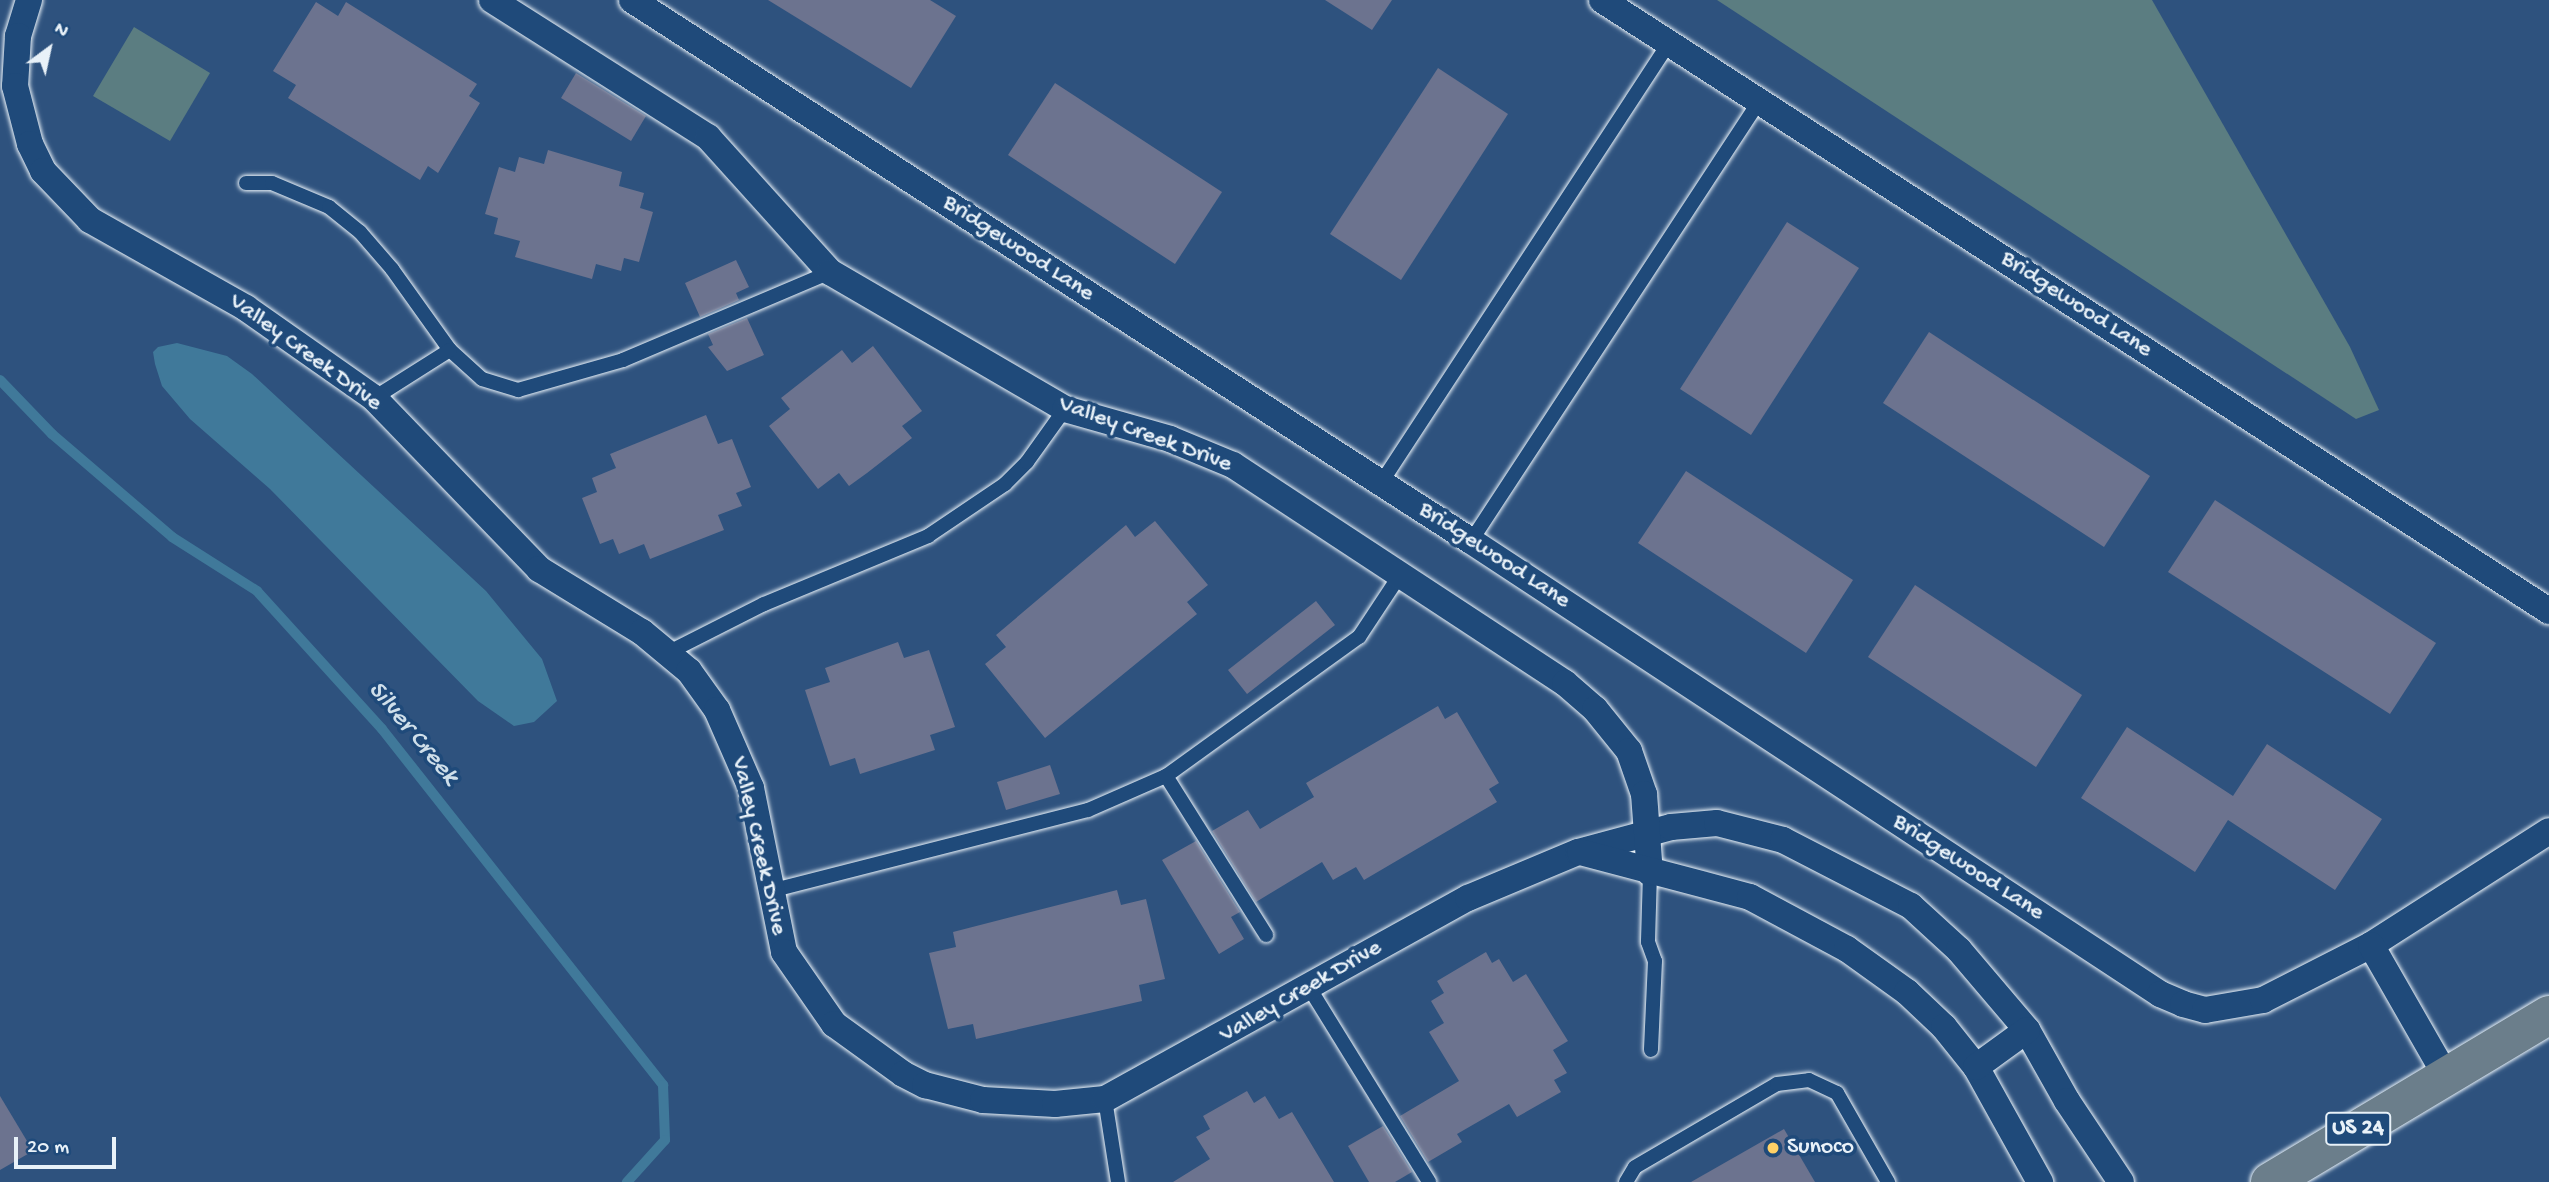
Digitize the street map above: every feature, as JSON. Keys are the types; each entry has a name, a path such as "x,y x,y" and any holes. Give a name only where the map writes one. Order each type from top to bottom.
{"main road":[{"name":"US 24","path":"2270,1182 2549,1015"}],"street":[{"name":"Valley Creek Drive","path":"29,0 18,36 15,86 30,144 43,171 66,199 114,236 246,308 374,398 539,569 669,652 706,692 737,748 751,788 779,940 798,978 834,1024 884,1063 925,1086 983,1100 1055,1104 1105,1099 1310,989 1468,898 1578,852 1647,833 1717,823 1783,840 1849,870 1911,906 1959,950 2027,1030 2067,1101 2121,1182"},
{"name":"Valley Creek Drive","path":"492,0 708,137 830,272 1065,410 1170,439 1233,465 1523,654 1595,709 1629,751 1644,794 1650,873"},
{"name":"Bridgewood Lane","path":"632,0 1471,541 2160,995 2205,1010 2235,1008 2263,1000 2371,945 2549,831"},
{"name":"Bridgewood Lane","path":"1602,0 2549,611"},
{"path":"1578,852 1750,897 1847,949 1907,992 1944,1027 1976,1067 2040,1182"},
{"path":"2371,945 2446,1076"},
{"path":"1976,1067 2027,1030"}],"lane":[{"path":"1381,483 1670,43"},
{"path":"1471,541 1760,100"},
{"path":"246,183 272,183 318,202 360,232 450,350 482,379 518,390 623,360 830,272"},
{"path":"374,398 450,350"},
{"path":"669,652 764,604 928,536 1005,484 1027,463 1065,410"},
{"path":"770,891 1087,810 1166,776 1359,637 1400,575"},
{"path":"1166,776 1266,935"},
{"path":"1650,873 1648,942 1655,961 1651,1050"},
{"path":"1310,989 1429,1182"},
{"path":"1626,1182 1635,1167 1777,1084 1809,1080 1837,1093 1888,1182"},
{"path":"1105,1099 1118,1182"}],"green space":[{"path":"1717,0 2152,0 2350,347 2379,410 2356,419"},
{"path":"134,27 210,73 170,141 93,96"}],"water":[{"path":"177,343 227,356 252,374 486,591 542,659 557,701 534,722 514,726 478,701 270,489 190,419 162,386 153,352 158,347"}],"building":[{"path":"768,0 930,0 956,16 911,88"},
{"path":"1325,0 1392,0 1372,30"},
{"path":"316,2 338,16 346,2 477,84 469,96 480,103 438,173 428,166 420,180 288,98 296,85 273,71"},
{"path":"1438,68 1508,114 1401,280 1330,234"},
{"path":"576,73 646,116 631,141 561,98"},
{"path":"1055,83 1222,192 1175,264 1008,155"},
{"path":"548,150 622,172 619,186 644,193 640,208 653,212 639,262 624,258 621,271 596,264 592,279 515,257 520,241 494,234 498,218 485,214 499,167 515,172 519,157 544,164"},
{"path":"1787,222 1859,268 1751,435 1680,389"},
{"path":"736,260 749,287 736,293 739,300 700,317 685,283"},
{"path":"747,318 764,355 727,371 708,347 713,345 708,334"},
{"path":"1929,332 2150,476 2104,547 1883,403"},
{"path":"873,346 922,411 902,426 912,438 849,486 839,473 818,489 769,426 790,409 781,398 842,350 852,363"},
{"path":"706,415 718,444 732,439 751,487 736,493 742,506 718,515 724,530 650,559 644,544 619,554 613,539 600,544 582,498 597,492 592,478 616,468 610,454"},
{"path":"1686,471 1853,580 1806,653 1638,543"},
{"path":"2215,500 2436,643 2390,714 2168,572"},
{"path":"1155,521 1208,585 1187,602 1197,614 1045,738 985,664 1006,647 996,635 1126,525 1135,537"},
{"path":"1915,585 2082,695 2036,767 1868,657"},
{"path":"1316,601 1335,625 1247,694 1228,670"},
{"path":"898,642 904,658 929,650 955,727 930,735 935,750 860,774 855,758 830,766 805,690 830,682 825,668"},
{"path":"1438,706 1445,719 1457,712 1499,783 1489,789 1497,802 1364,880 1356,867 1333,880 1322,862 1256,902 1212,831 1248,810 1260,829 1314,797 1306,783"},
{"path":"2127,727 2233,796 2267,744 2382,819 2335,890 2228,820 2195,872 2081,798"},
{"path":"1050,765 1060,794 1006,810 997,782"},
{"path":"1196,841 1240,912 1231,917 1244,939 1219,954 1162,860"},
{"path":"1117,890 1121,905 1146,899 1165,979 1139,985 1142,1001 976,1039 973,1024 948,1029 929,953 956,947 953,932"},
{"path":"1486,952 1492,963 1499,959 1513,982 1526,974 1568,1041 1553,1050 1567,1073 1554,1080 1561,1092 1517,1117 1509,1104 1457,1134 1462,1142 1428,1162 1400,1116 1459,1081 1429,1032 1444,1023 1431,1001 1444,993 1437,981"},
{"path":"1247,1091 1254,1103 1265,1096 1279,1119 1292,1112 1334,1182 1173,1182 1210,1159 1196,1137 1210,1129 1203,1116"},
{"path":"0,1096 33,1151 0,1170"},
{"path":"1383,1126 1412,1172 1395,1182 1369,1182 1348,1146"},
{"name":"Sunoco","path":"1784,1129 1815,1182 1691,1182"}],"waterway":[{"name":"Silver Creek","path":"0,380 52,434 172,537 257,591 382,729 663,1085 665,1140 627,1182"}],"place":[{"name":"Sunoco","path":"1773,1148"}]}
